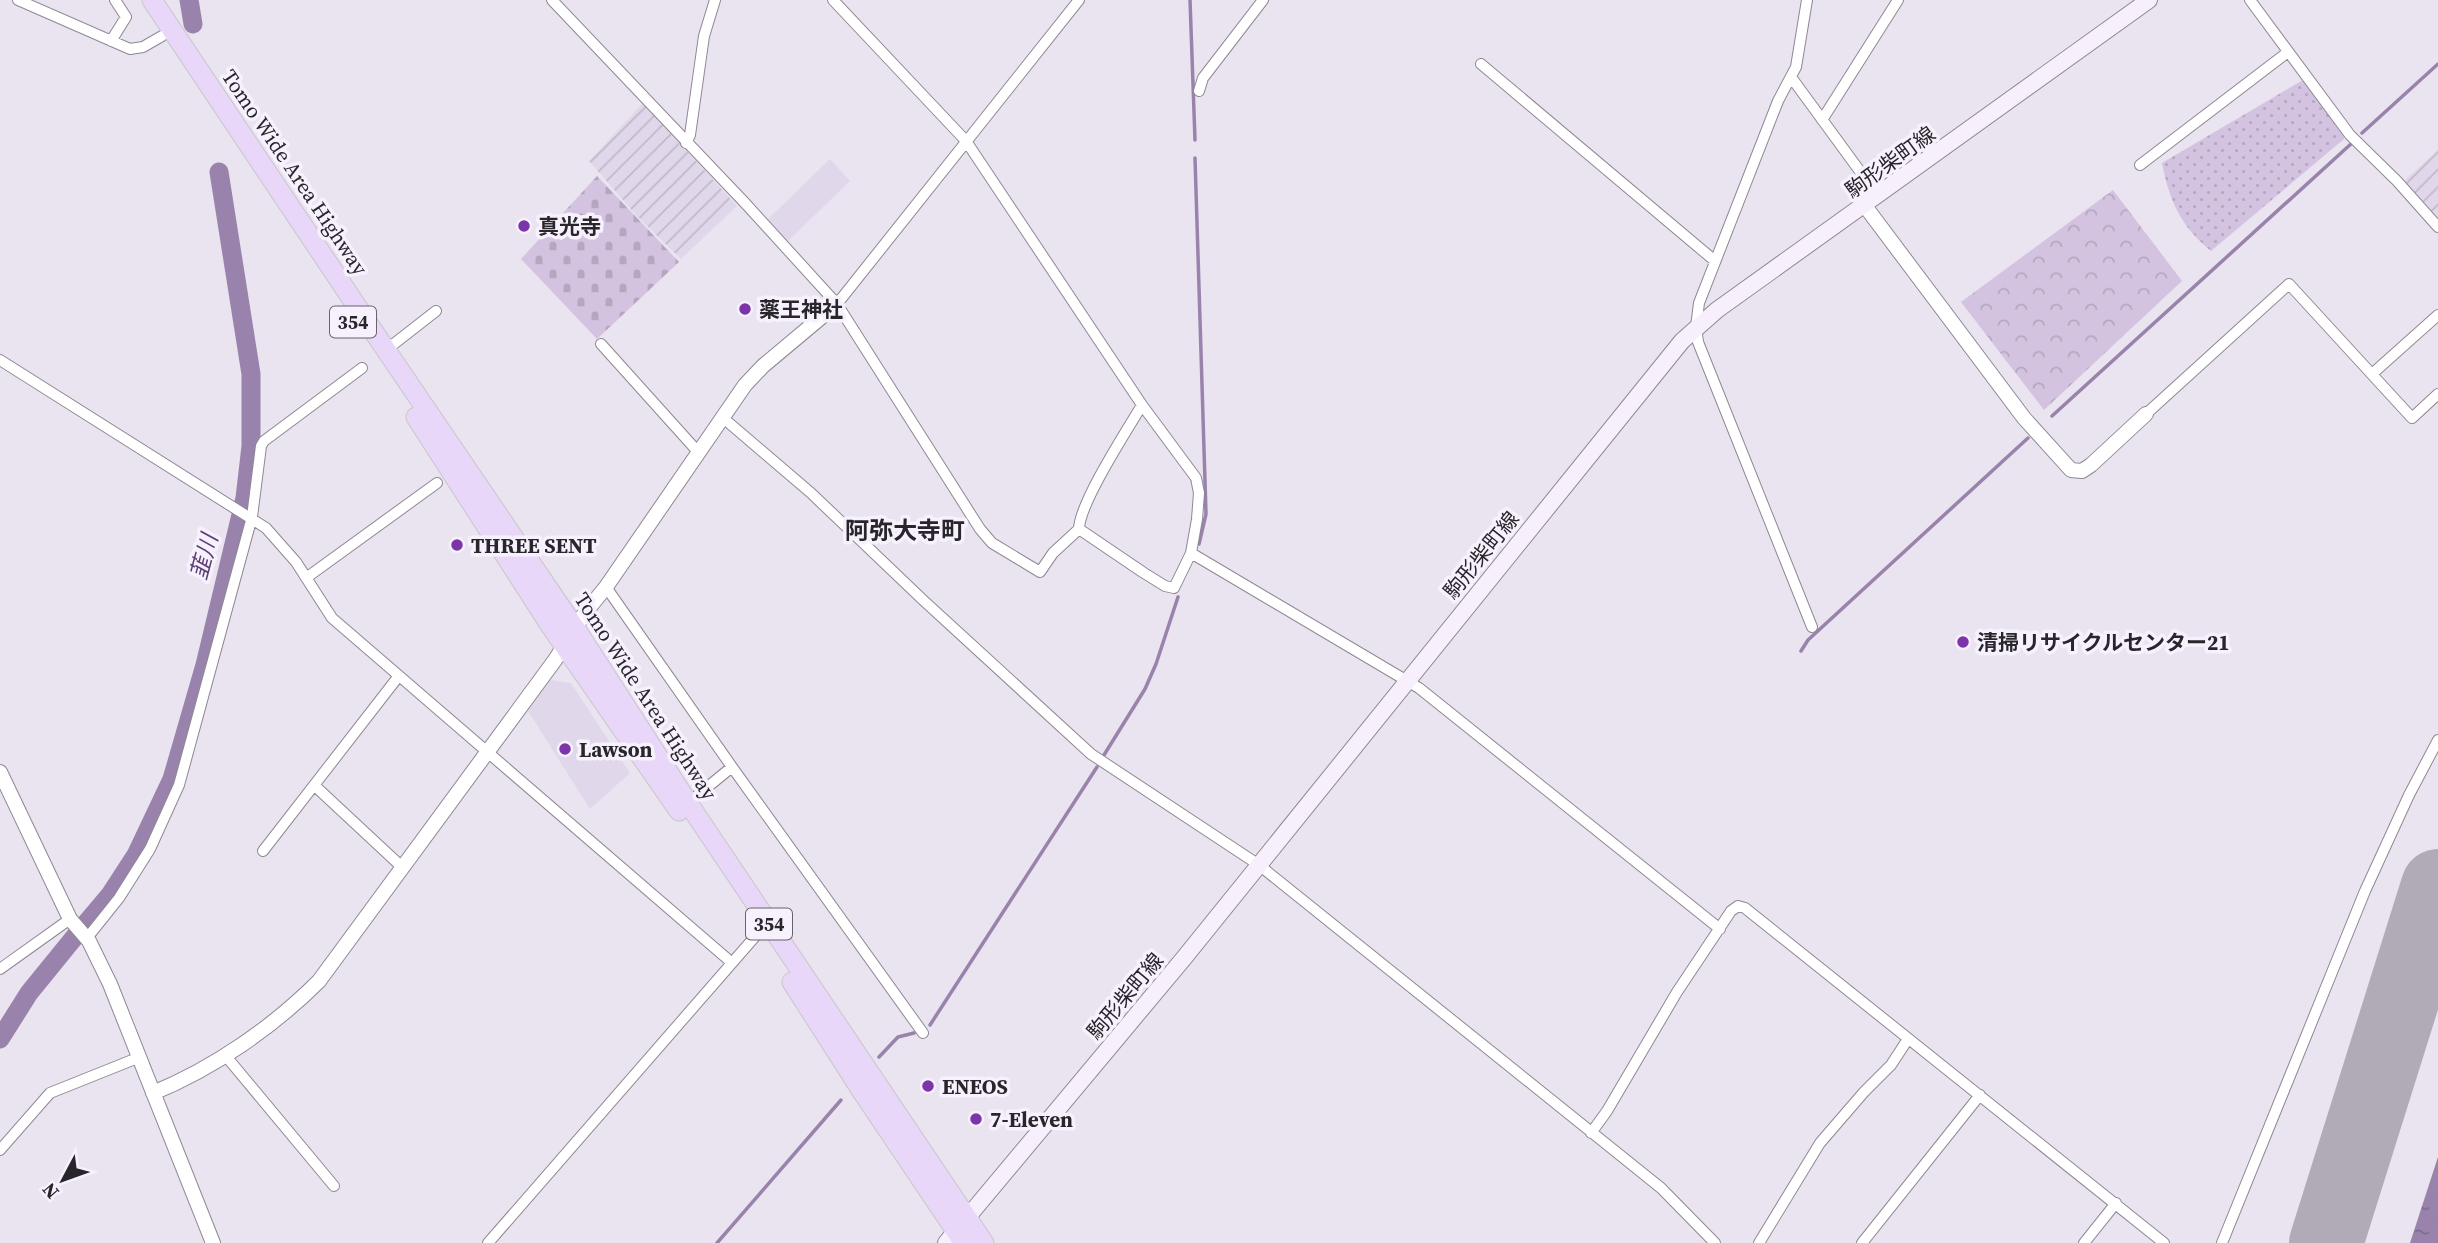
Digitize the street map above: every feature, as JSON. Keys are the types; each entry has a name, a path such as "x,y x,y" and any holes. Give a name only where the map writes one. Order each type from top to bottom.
{"highway":[{"name":"Tomo Wide Area Highway","path":"137,0 306,251 564,646 680,813 958,1233 984,1243"},
{"name":"Tomo Wide Area Highway","path":"152,0 575,628 958,1233"}],"main road":[{"name":"駒形柴町線","path":"958,1233 1259,865 1616,420 1696,327 2149,0"}],"street":[{"path":"18,0 135,50 162,36"},
{"path":"111,41 126,17 115,0"},
{"path":"552,0 837,304 967,509 992,543 1040,572 1053,553 1079,529 1080,519 1089,498 1142,405"},
{"path":"686,143 690,135 706,26 715,0"},
{"path":"833,0 966,141 1142,405 1196,478 1199,494 1191,553 1174,589 1144,573 1079,529"},
{"path":"153,1093 225,1055 285,1013 319,981 564,646 745,385 763,366 837,304 1079,0"},
{"path":"1199,91 1203,78 1263,0"},
{"path":"1807,0 1797,61 1778,101 1699,303 1696,327 1698,342 1812,627"},
{"path":"1822,120 1898,0"},
{"path":"2250,0 2350,135 2438,227"},
{"path":"2140,165 2288,52"},
{"path":"1481,64 1716,261"},
{"path":"1791,77 1822,120 1872,201 2024,418 2071,470 2079,471 2091,465 2290,284 2412,418 2438,394"},
{"path":"386,350 436,311"},
{"path":"2372,374 2438,315"},
{"path":"601,344 699,453"},
{"path":"0,360 250,516 275,536 332,618 731,962"},
{"path":"87,938 129,883 150,849 170,808 187,762 250,516 259,451 264,441 362,368"},
{"path":"722,417 811,493 1091,754 1259,865 1668,1194 1715,1243"},
{"path":"306,578 438,483"},
{"path":"1191,553 1419,688 1720,929"},
{"path":"606,587 923,1033"},
{"path":"263,851 398,677"},
{"path":"2222,1243 2365,891 2409,795 2438,740"},
{"path":"688,803 732,767"},
{"path":"0,772 70,919 87,938 110,984 213,1243"},
{"path":"315,786 403,868"},
{"path":"1591,1133 1607,1111 1676,992 1731,911 1738,906 1745,908 2164,1243"},
{"path":"0,969 70,919"},
{"path":"488,1243 758,932"},
{"path":"1759,1243 1820,1143 1891,1065 1908,1038"},
{"path":"225,1055 334,1186"},
{"path":"0,1150 50,1093 139,1057"},
{"path":"1862,1243 1980,1095"},
{"path":"2084,1243 2116,1203"}],"shaded area":[{"path":"643,103 737,206 681,259 636,215 589,161"},
{"path":"2438,150 2438,218 2405,183 2406,179"},
{"path":"830,159 850,181 787,242 767,220"},
{"path":"550,680 571,683 630,773 590,809 528,711"}],"green space":[{"path":"2303,80 2345,133 2344,139 2211,251 2192,232 2178,212 2168,189 2162,163"},
{"path":"597,176 679,262 597,339 521,259"},
{"path":"2113,190 2182,281 2044,410 1961,302"}],"water":[{"path":"2438,1157 2438,1243 2410,1243"}],"waterway":[{"name":"韮川","path":"189,0 193,24"},
{"path":"1190,0 1195,140"},
{"path":"2362,133 2438,64"},
{"path":"2052,416 2352,143"},
{"path":"1195,158 1206,514 1199,544"},
{"name":"韮川","path":"83,927 110,895 136,855 172,779 205,665 245,498 251,446 251,374 219,172"},
{"path":"1801,651 1808,640 2028,438"},
{"path":"1104,755 1145,689 1178,597"},
{"path":"930,1025 1097,767"},
{"name":"韮川","path":"0,1039 29,993 77,934"},
{"path":"879,1057 898,1037 914,1033"},
{"path":"717,1243 841,1100"}],"runway":[{"path":"2326,1243 2438,886"}],"place":[{"name":"真光寺","path":"524,226"},
{"name":"薬王神社","path":"745,309"},
{"name":"THREE SENT","path":"457,545"},
{"name":"清掃リサイクルセンター21","path":"1963,642"},
{"name":"Lawson","path":"565,749"},
{"name":"ENEOS","path":"928,1086"},
{"name":"7-Eleven","path":"976,1119"}],"district":[{"name":"阿弥大寺町","path":"905,530"}]}
